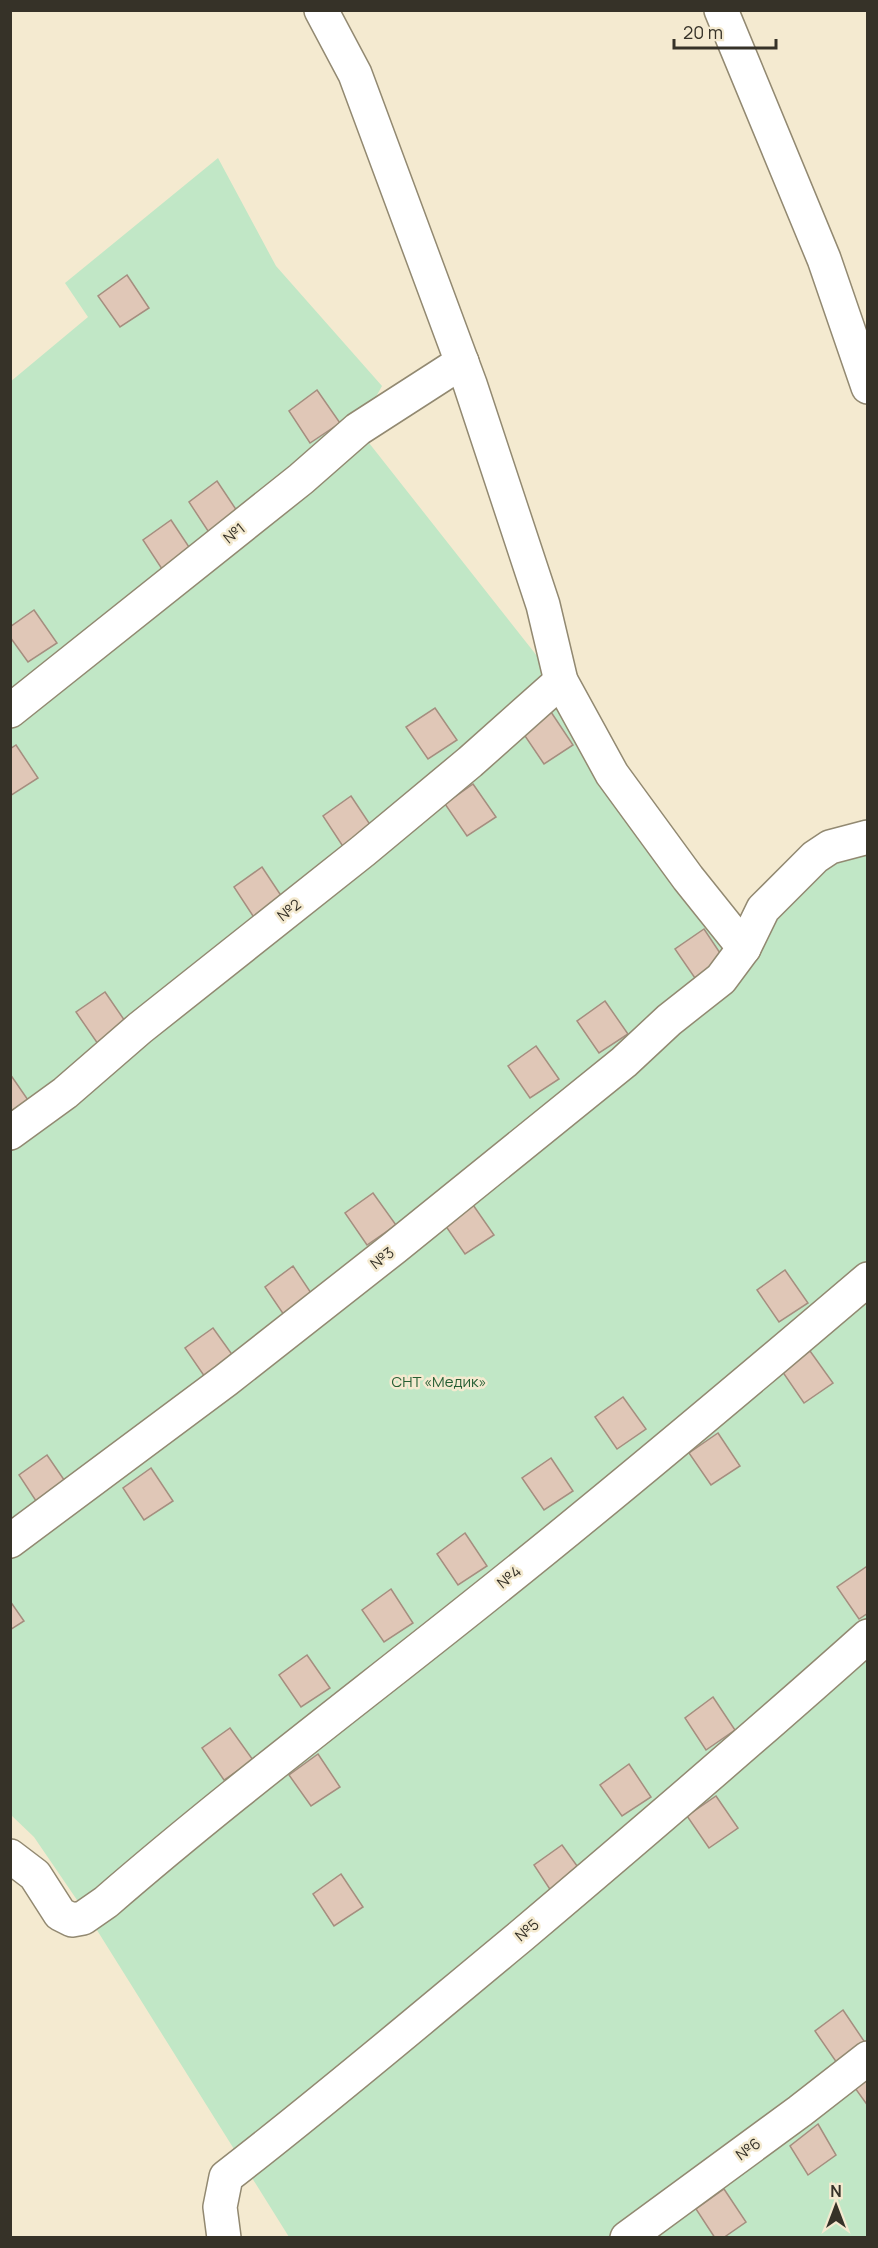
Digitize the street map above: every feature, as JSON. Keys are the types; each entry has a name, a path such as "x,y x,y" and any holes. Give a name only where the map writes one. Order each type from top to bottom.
{"street":[{"path":"321,10 355,74 462,362 543,605 561,681 612,774 741,952"},
{"path":"721,10 824,259 867,387"},
{"name":"№1","path":"10,711 301,479 358,429 462,362"},
{"name":"№2","path":"10,1133 65,1093 140,1028 363,850 470,762 561,681"},
{"name":"№3","path":"10,1541 168,1425 394,1248 624,1062 669,1020 721,979 741,952 763,909 815,857 830,847 867,837"},
{"name":"№4","path":"10,1856 35,1875 60,1914 72,1920 83,1918 333,1715 481,1600 794,1344 867,1279"},
{"name":"№5","path":"224,2238 220,2207 226,2177 318,2106 711,1775 867,1636"},
{"name":"№6","path":"627,2238 800,2111 867,2058"}],"green space":[{"name":"СНТ «Медик»","path":"218,158 276,266 382,386 358,429 541,661 727,946 810,853 849,825 867,819 867,2237 289,2237 90,1919 34,1837 11,1815 10,382 88,317 65,283"}],"building":[{"path":"127,275 149,308 120,327 98,296"},
{"path":"317,390 340,423 310,443 289,411"},
{"path":"217,481 239,514 210,534 189,502"},
{"path":"171,520 193,553 164,572 143,540"},
{"path":"34,610 57,643 28,662 10,637 10,627"},
{"path":"435,708 457,740 428,759 406,727"},
{"path":"551,712 573,745 544,764 523,733"},
{"path":"16,745 38,778 10,796 10,749"},
{"path":"473,784 496,817 467,836 445,804"},
{"path":"351,796 373,829 344,848 323,816"},
{"path":"262,867 284,900 255,919 234,887"},
{"path":"704,929 726,962 697,981 675,949"},
{"path":"105,992 127,1024 98,1044 76,1012"},
{"path":"605,1001 628,1034 599,1053 577,1021"},
{"path":"536,1046 559,1079 530,1098 508,1066"},
{"path":"10,1074 28,1100 10,1112"},
{"path":"373,1193 396,1225 367,1245 345,1213"},
{"path":"471,1202 494,1235 465,1254 443,1222"},
{"path":"293,1266 315,1299 286,1318 265,1287"},
{"path":"785,1270 808,1303 779,1322 757,1290"},
{"path":"213,1328 236,1360 207,1380 185,1348"},
{"path":"810,1351 833,1383 804,1403 782,1371"},
{"path":"623,1397 646,1429 617,1449 595,1417"},
{"path":"718,1433 740,1466 711,1485 689,1453"},
{"path":"47,1455 69,1487 40,1507 19,1475"},
{"path":"551,1458 573,1491 544,1510 522,1478"},
{"path":"151,1468 173,1501 144,1520 123,1488"},
{"path":"465,1533 487,1566 458,1585 437,1554"},
{"path":"866,1567 868,1569 868,1613 859,1619 837,1587"},
{"path":"391,1589 413,1623 384,1642 362,1610"},
{"path":"10,1601 24,1621 10,1630"},
{"path":"307,1655 330,1688 301,1707 279,1675"},
{"path":"713,1697 735,1730 706,1750 685,1718"},
{"path":"230,1728 253,1760 224,1780 202,1748"},
{"path":"318,1754 340,1787 311,1806 289,1775"},
{"path":"629,1764 651,1797 622,1816 600,1785"},
{"path":"716,1796 738,1828 709,1848 687,1816"},
{"path":"562,1845 585,1877 555,1897 534,1865"},
{"path":"341,1874 363,1907 334,1926 313,1894"},
{"path":"843,2010 866,2044 837,2063 815,2031"},
{"path":"868,2079 868,2106 855,2088"},
{"path":"818,2124 836,2155 808,2175 790,2146"},
{"path":"724,2189 746,2222 723,2238 715,2238 696,2209"}]}
